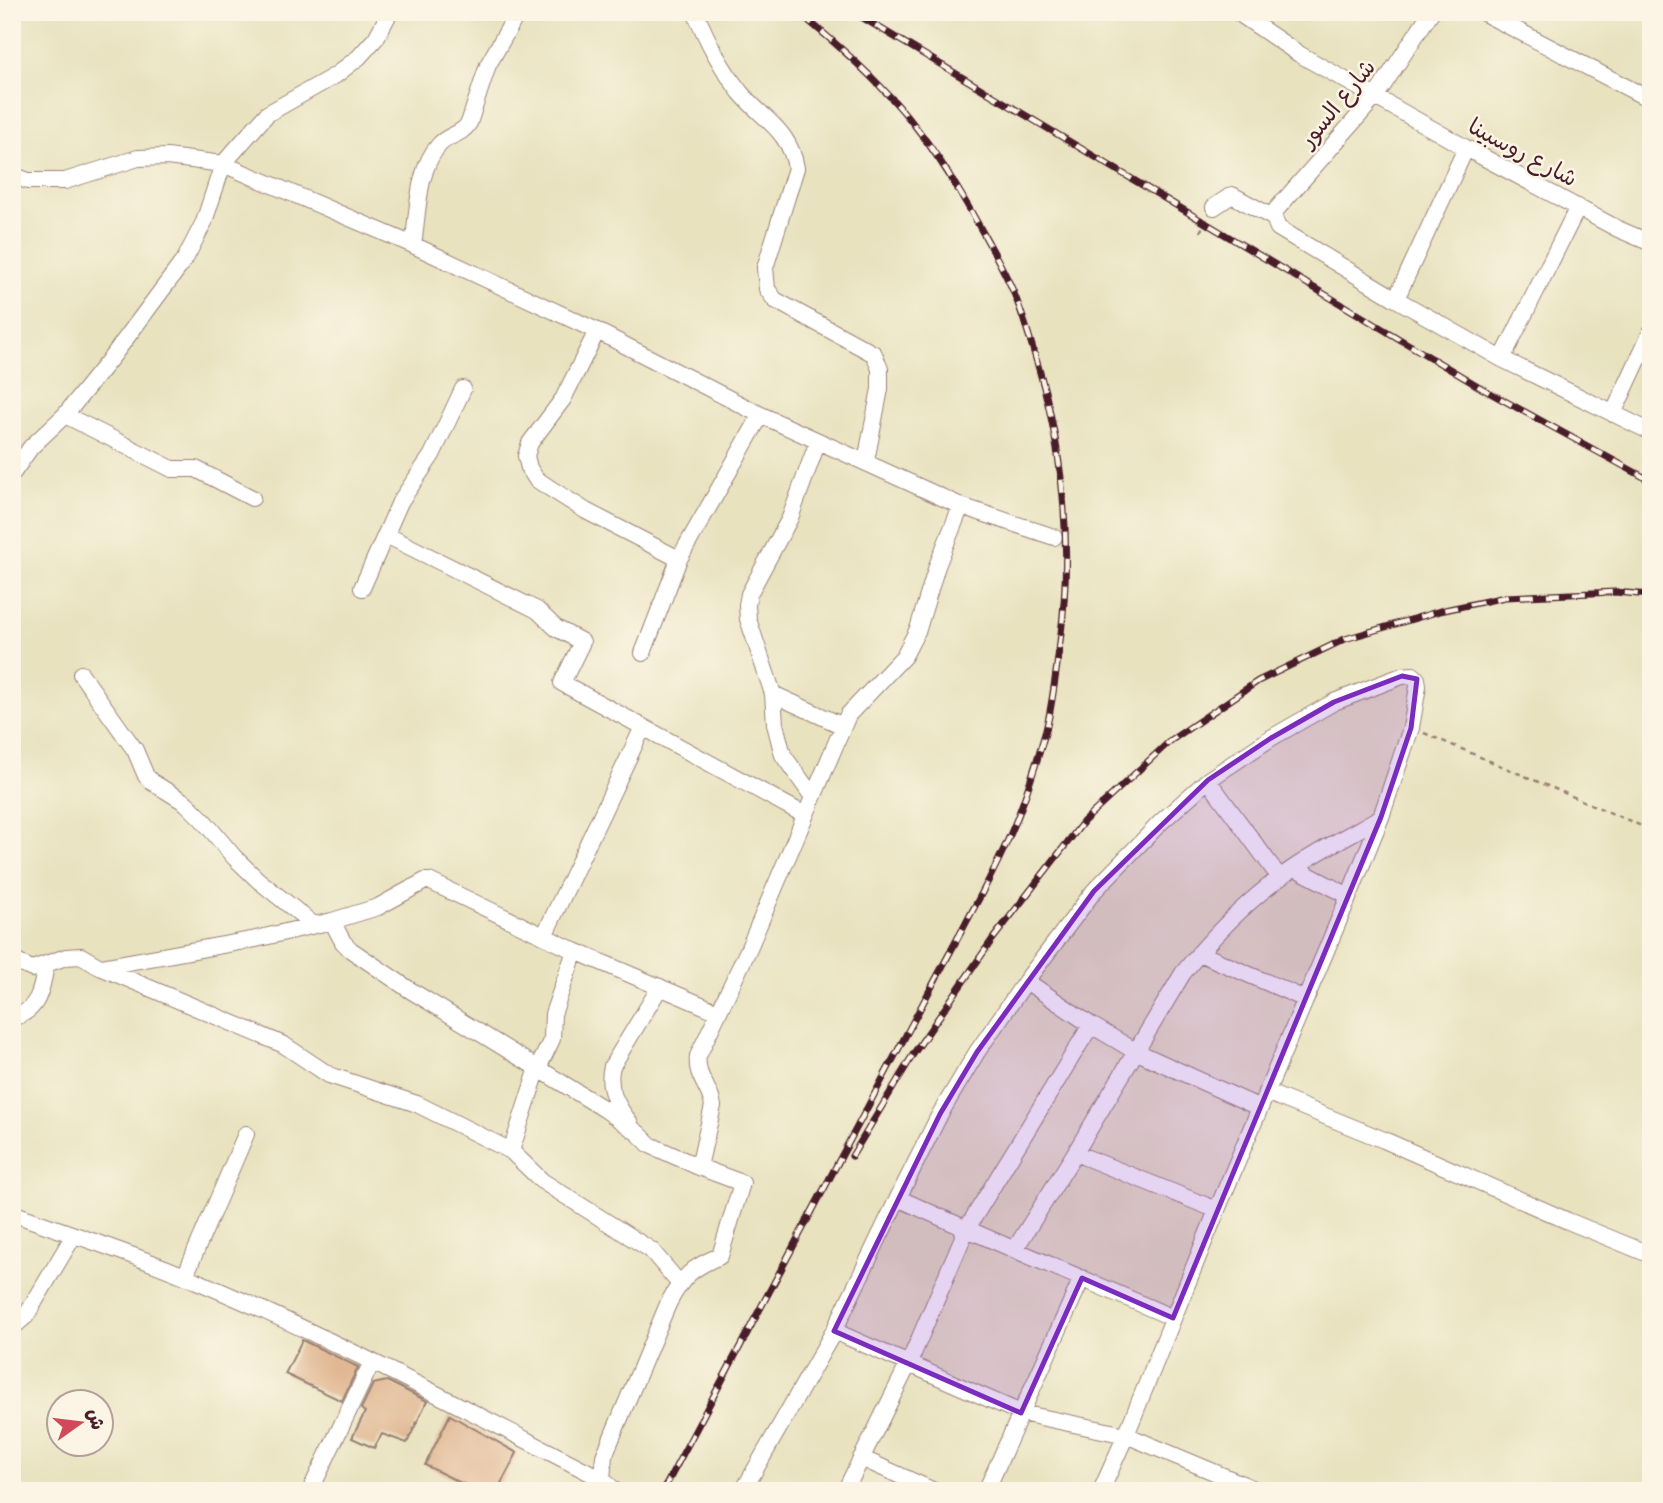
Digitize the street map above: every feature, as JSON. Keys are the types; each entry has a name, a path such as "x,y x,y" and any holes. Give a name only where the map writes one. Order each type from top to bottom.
{"street":[{"path":"12,474 30,447 65,415 186,259 204,222 223,164 267,114 336,75 359,57 376,38 390,12"},
{"path":"413,245 426,165 440,144 466,129 488,65 519,12"},
{"path":"695,12 716,57 741,93 785,138 794,155 796,169 765,268 766,289 775,300 874,354 880,369 880,389 866,461"},
{"name":"شارع روسبينا","path":"1237,12 1299,54 1466,148 1618,229 1651,243"},
{"name":"شارع السور","path":"1274,218 1276,210 1376,96 1431,12"},
{"path":"1482,12 1651,100"},
{"path":"1396,299 1466,148"},
{"path":"12,175 28,181 65,181 138,158 167,157 223,164 413,245 597,331 818,442 866,461 961,506 1054,537"},
{"path":"1214,207 1232,195 1274,218 1278,228 1502,359 1651,432"},
{"path":"1502,359 1578,207"},
{"path":"597,331 563,399 530,443 526,456 529,468 536,479 576,505 679,559"},
{"path":"1613,415 1651,332"},
{"path":"362,588 400,502 432,454 463,388"},
{"path":"65,415 172,469 197,469 251,498"},
{"path":"643,653 679,559 761,415"},
{"path":"813,797 783,755 775,724 773,694 748,619 747,605 749,594 790,518 818,442"},
{"path":"699,1167 713,1106 711,1096 698,1074 698,1056 749,948 848,715 904,656 914,638 937,566 961,506"},
{"path":"386,536 537,610 556,628 582,642 562,683 806,815"},
{"path":"81,674 135,750 146,776 186,803 250,873 314,925"},
{"path":"743,1491 834,1331 940,1114 977,1052 1026,981 1094,891 1161,821 1208,780 1271,738 1334,702 1402,676 1413,675 1417,679 1417,693 1411,727 1381,817 1101,1491"},
{"path":"773,694 844,726"},
{"path":"544,936 643,727"},
{"path":"1208,780 1280,878"},
{"path":"1015,1249 1183,973 1199,953 1232,919 1294,867 1381,817"},
{"path":"1294,867 1349,896"},
{"path":"100,967 256,939 332,921 378,907 429,881 575,951 718,1012"},
{"path":"332,921 343,942 351,950 410,990 606,1110 638,1133"},
{"path":"511,1151 537,1068 552,1039 553,1014 575,951"},
{"path":"1199,953 1305,999"},
{"path":"12,960 32,969 66,957 81,956 100,967 284,1045 329,1075 417,1104 511,1151 542,1181 651,1250 679,1283"},
{"path":"12,1018 25,1013 36,1000 43,988 46,965"},
{"path":"1026,981 1135,1051 1260,1108"},
{"path":"602,1485 604,1456 668,1304 679,1283 700,1264 720,1256 742,1183 650,1145 622,1112 613,1096 609,1086 612,1066 660,987"},
{"path":"845,1491 909,1363 967,1230 1091,1025"},
{"path":"1266,1092 1651,1255"},
{"path":"185,1276 246,1134"},
{"path":"1075,1153 1217,1210"},
{"path":"898,1198 1173,1318"},
{"path":"12,1213 185,1276 272,1314 372,1362 615,1491"},
{"path":"12,1328 26,1316 74,1235"},
{"path":"986,1491 1082,1278"},
{"path":"834,1331 1021,1413 1126,1434 1259,1491"},
{"path":"312,1487 372,1362"},
{"path":"861,1458 934,1491"}],"path":[{"path":"1411,727 1651,830"}],"highlighted area":[{"path":"1402,676 1417,679 1411,728 1381,817 1173,1318 1082,1278 1021,1413 834,1331 940,1114 977,1052 1094,891 1208,780 1271,738 1334,702"}],"building":[{"path":"302,1340 358,1367 342,1401 285,1374"},
{"path":"387,1381 427,1401 407,1443 382,1434 374,1448 352,1438 365,1412 361,1409 373,1384"},
{"path":"450,1415 517,1453 497,1491 477,1491 425,1465"}],"railway":[{"path":"663,1491 1009,839 1051,709 1064,605 1065,531 1058,457 1043,385 1012,288 961,194 913,123 865,71 798,12"},
{"path":"853,12 1483,389 1651,481"},
{"path":"852,1156 914,1053 992,940 1084,821 1170,741 1258,681 1345,639 1440,611 1505,597 1614,592 1651,595"}]}
